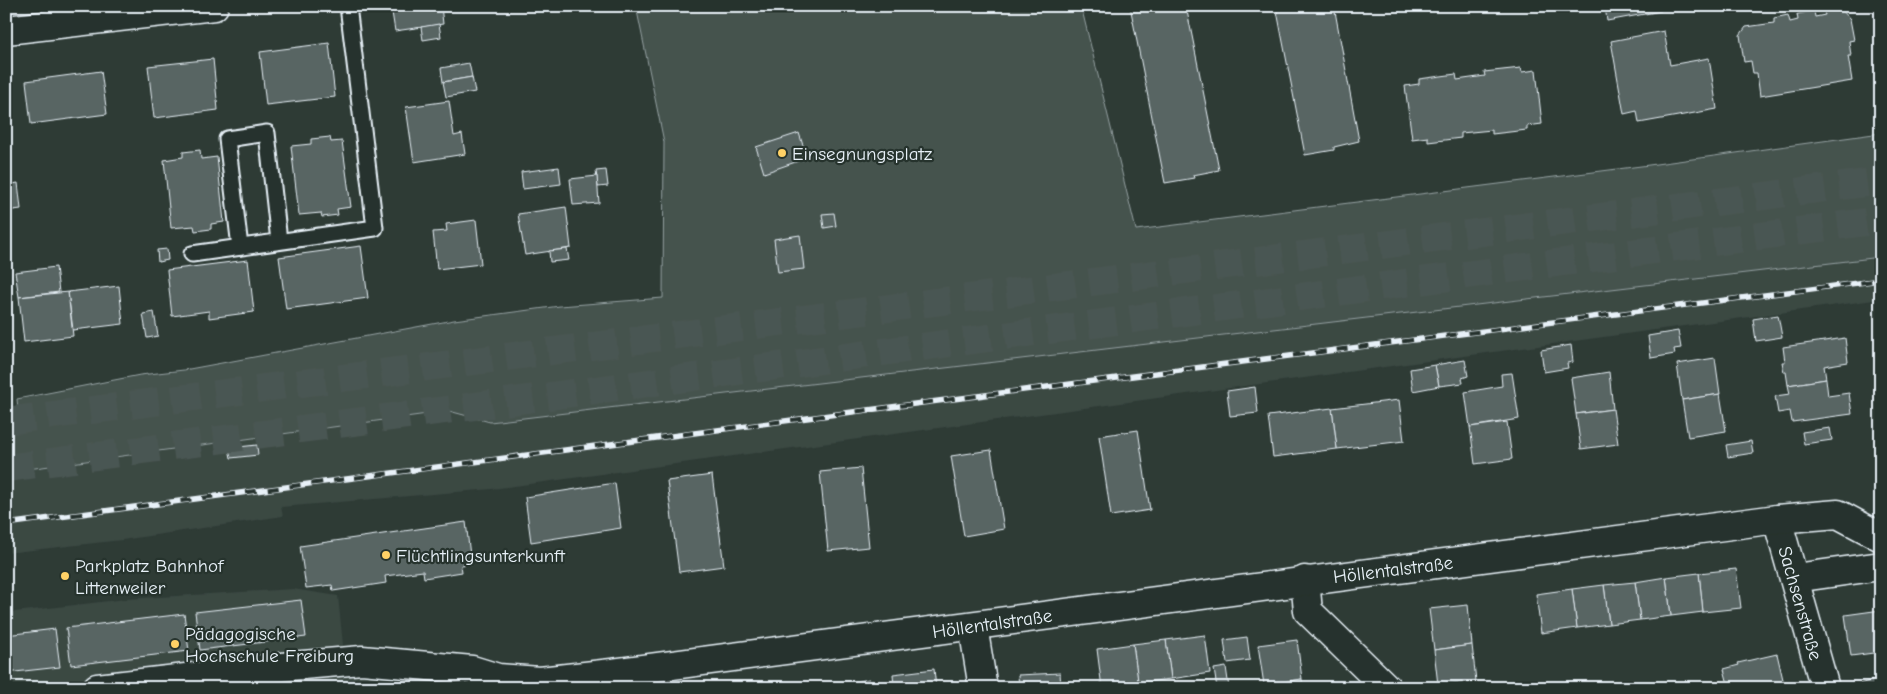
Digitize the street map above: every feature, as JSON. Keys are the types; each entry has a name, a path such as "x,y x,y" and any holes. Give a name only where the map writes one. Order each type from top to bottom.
{"street":[{"path":"6,30 214,6"},
{"name":"Höllentalstraße","path":"97,688 362,660 472,670 498,683 540,681 974,626 1305,580 1777,519 1838,514 1881,537"},
{"name":"Sachsenstraße","path":"1777,519 1795,578 1824,688"},
{"path":"1795,578 1881,566"},
{"path":"1305,580 1308,611 1383,686"},
{"path":"974,626 983,688"}],"lane":[{"path":"192,254 375,228 348,6"},
{"path":"240,247 227,139 267,133 280,241"}],"shaded area":[{"path":"636,6 1081,6 1136,230 1649,165 1881,133 1881,257 490,422 449,411 6,472 6,433 20,431 17,399 140,375 184,370 454,320 560,306 663,298 664,142"},
{"path":"1881,257 1881,299 492,489 281,507 283,516 122,540 6,553 6,472 449,411 490,422"},
{"name":"Pädagogische Hochschule Freiburg","path":"293,589 338,596 346,674 463,680 476,688 6,688 6,613 126,599"}],"building":[{"path":"391,6 441,6 443,24 395,31"},
{"path":"582,6 600,6 583,10"},
{"path":"1130,6 1186,6 1219,170 1193,175 1194,178 1165,183"},
{"path":"1276,6 1334,6 1359,141 1334,147 1334,150 1305,155"},
{"path":"1605,6 1660,6 1661,11 1607,21"},
{"path":"1841,9 1850,19 1854,40 1849,41 1851,56 1848,56 1852,81 1760,96 1757,73 1753,73 1751,61 1744,62 1740,35 1746,27 1774,23 1774,18 1788,15 1790,22 1798,20 1797,14 1814,11 1815,17 1825,15 1824,12"},
{"path":"439,24 441,37 423,40 421,27"},
{"path":"1664,31 1670,65 1709,58 1717,109 1639,123 1637,111 1624,114 1611,41"},
{"path":"329,43 335,97 266,105 260,52"},
{"path":"213,59 218,110 154,118 148,66"},
{"path":"469,63 472,77 443,82 441,68"},
{"path":"1521,68 1522,72 1536,70 1542,124 1527,126 1527,130 1492,134 1492,130 1461,133 1461,138 1428,142 1428,137 1412,139 1405,86 1419,84 1419,79 1456,74 1457,80 1485,76 1484,72"},
{"path":"101,71 107,114 31,124 26,81"},
{"path":"472,77 475,92 446,97 443,82"},
{"path":"449,101 454,136 462,134 465,154 414,162 406,107"},
{"name":"Einsegnungsplatz","path":"799,133 807,158 764,173 756,147"},
{"path":"330,137 331,142 342,141 351,207 337,209 338,215 322,217 321,213 299,215 291,146 311,144 311,139"},
{"path":"200,150 201,159 217,157 224,222 211,224 211,229 195,231 194,226 171,228 164,160 183,157 183,152"},
{"path":"559,167 561,184 523,189 521,172"},
{"path":"606,170 608,186 598,187 596,171"},
{"path":"597,176 599,203 573,205 570,179"},
{"path":"18,183 21,209 6,211 6,185"},
{"path":"566,207 571,248 525,255 518,214"},
{"path":"834,213 836,226 824,228 822,214"},
{"path":"476,220 481,264 437,269 433,232 447,231 446,224"},
{"path":"800,235 804,269 778,272 774,239"},
{"path":"361,246 368,298 286,309 279,257"},
{"path":"167,249 168,260 158,262 157,250"},
{"path":"567,249 569,260 550,262 549,251"},
{"path":"248,260 254,312 209,318 209,311 172,316 167,270"},
{"path":"56,267 59,292 19,297 15,272"},
{"path":"119,286 123,324 73,330 68,292"},
{"path":"68,292 73,336 24,342 19,297"},
{"path":"154,312 158,336 147,338 143,314"},
{"path":"1778,315 1782,337 1756,341 1753,319"},
{"path":"1678,331 1681,348 1674,349 1675,354 1651,358 1648,336"},
{"path":"1845,338 1848,362 1824,366 1826,379 1788,385 1782,362 1785,362 1783,347"},
{"path":"1571,345 1573,362 1567,363 1568,368 1544,372 1541,350"},
{"path":"1715,358 1720,394 1682,400 1677,364"},
{"path":"1465,360 1468,376 1462,378 1463,383 1439,386 1435,365"},
{"path":"1435,365 1439,386 1413,391 1410,369"},
{"path":"1609,372 1613,409 1576,414 1571,378"},
{"path":"1512,373 1519,419 1470,427 1465,392 1502,386 1501,374"},
{"path":"1826,379 1828,396 1849,393 1852,414 1792,422 1790,411 1778,413 1775,396 1790,394 1788,385"},
{"path":"1255,387 1258,413 1230,416 1227,391"},
{"path":"1720,394 1726,431 1688,437 1682,400"},
{"path":"1399,400 1404,441 1337,449 1332,408"},
{"path":"1332,408 1337,449 1273,457 1268,416"},
{"path":"1613,409 1618,444 1581,449 1576,414"},
{"path":"1507,422 1512,459 1475,464 1470,427"},
{"path":"1830,428 1832,440 1804,444 1802,432"},
{"path":"1138,430 1150,510 1111,516 1099,436"},
{"path":"1751,441 1753,453 1728,457 1726,445"},
{"path":"257,445 258,455 231,458 229,448"},
{"path":"991,450 1004,529 964,536 951,456"},
{"path":"861,468 869,547 828,551 820,472"},
{"path":"712,475 724,566 679,572 667,481"},
{"path":"615,483 621,528 531,542 525,497"},
{"name":"Flüchtlingsunterkunft","path":"466,522 471,564 461,565 462,572 424,578 423,571 385,576 386,583 333,591 332,585 306,588 300,546"},
{"path":"1736,569 1741,608 1703,612 1699,573"},
{"path":"1699,573 1703,612 1671,616 1666,577"},
{"path":"1666,577 1671,616 1640,620 1635,582"},
{"path":"1635,582 1640,620 1609,624 1604,585"},
{"path":"1604,585 1609,624 1577,628 1572,589"},
{"path":"1572,589 1577,628 1541,633 1536,594"},
{"path":"301,600 306,637 200,650 195,612"},
{"path":"1468,605 1472,645 1434,650 1429,609"},
{"path":"1881,610 1881,652 1851,656 1845,615"},
{"path":"184,614 189,651 71,665 66,628"},
{"path":"55,629 60,667 6,673 6,635"},
{"path":"1205,635 1210,673 1171,679 1166,640"},
{"path":"1247,637 1250,660 1227,663 1224,640"},
{"path":"1166,640 1171,679 1138,683 1133,644"},
{"path":"1297,640 1302,679 1264,685 1258,645"},
{"path":"1133,644 1139,688 1102,688 1097,649"},
{"path":"1472,645 1476,681 1438,685 1434,650"},
{"path":"1777,654 1785,688 1745,688 1744,685 1729,688 1724,669 1739,665 1738,663"},
{"path":"1226,667 1229,688 1217,688 1214,669"},
{"path":"934,669 936,688 894,688 893,674"},
{"path":"1060,673 1061,688 1019,688 1018,675"},
{"path":"1881,678 1881,688 1860,688 1859,684"},
{"path":"869,679 870,688 856,688 855,682"},
{"path":"1302,679 1303,688 1264,688 1264,685"}],"tunnel":[{"path":"6,421 1881,181"},
{"path":"6,468 1881,220"}],"railway":[{"path":"6,524 860,411 1881,280"}],"place":[{"name":"Einsegnungsplatz","path":"782,153"},
{"name":"Flüchtlingsunterkunft","path":"386,555"},
{"name":"Parkplatz Bahnhof Littenweiler","path":"65,576"},
{"name":"Pädagogische Hochschule Freiburg","path":"175,644"}]}
